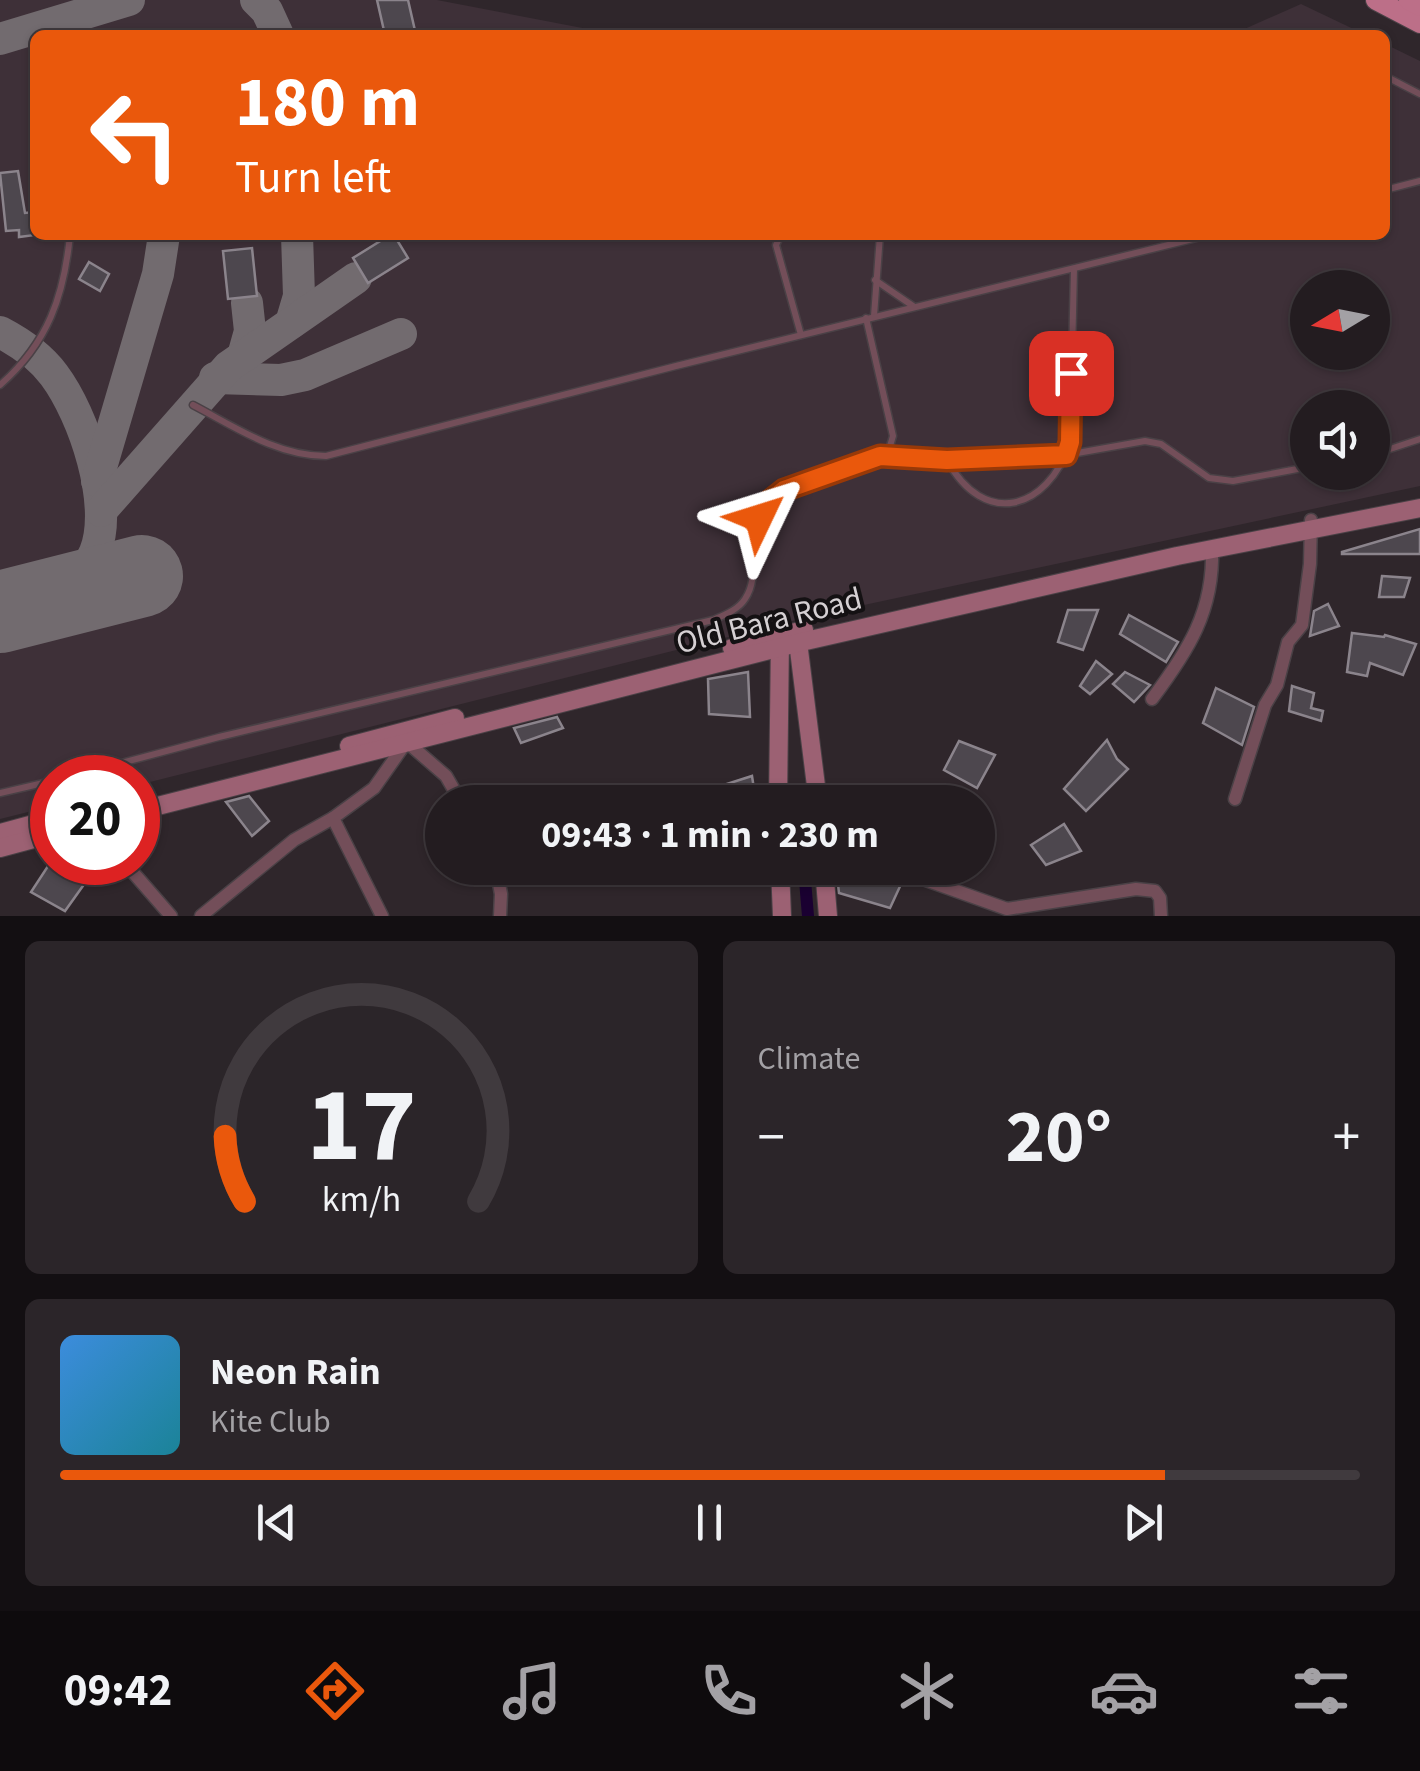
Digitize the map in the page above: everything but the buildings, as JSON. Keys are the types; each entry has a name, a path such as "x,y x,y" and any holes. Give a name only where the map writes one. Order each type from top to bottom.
{"main road":[{"path":"1376,0 1420,23"},
{"path":"1410,0 1420,6"},
{"path":"788,640 1420,498"},
{"name":"Old Bara Road","path":"162,798 406,744 510,710 788,640 1212,550 1311,525 1420,508"},
{"path":"788,640 812,748 816,785"},
{"path":"778,785 788,640"},
{"path":"162,798 510,710"},
{"path":"778,750 812,748"},
{"path":"0,833 30,826"},
{"path":"0,848 30,840"},
{"path":"781,885 782,916"},
{"path":"825,885 828,916"}],"street":[{"path":"1235,799 1288,642 1302,624 1311,525"},
{"path":"1152,699 1197,630 1207,607 1212,587 1212,550"},
{"path":"201,916 294,840 374,788 406,744 452,785"},
{"path":"333,818 382,916"},
{"path":"144,885 171,916"},
{"path":"499,885 500,916"},
{"path":"941,885 1007,908 1136,889 1156,890 1162,916"}],"lane":[{"path":"1390,79 1420,94"},
{"path":"1390,189 1420,182"},
{"path":"0,384 19,368 56,306 66,280 70,240"},
{"path":"778,240 776,245 800,335"},
{"path":"879,240 870,317 894,436 880,456"},
{"path":"193,405 270,445 301,456 326,456 1189,240"},
{"path":"947,460 957,479 995,505 1011,505 1028,499 1044,485 1066,455 1070,442 1074,269"},
{"path":"875,280 914,307"},
{"path":"1390,449 1420,439"},
{"path":"151,755 713,620 733,611 746,599 751,578 752,534 770,501 784,490 880,456 947,460 1066,455 1145,441 1161,444 1209,478 1233,481 1290,470"},
{"path":"0,793 30,786"}],"shaded area":[{"path":"0,0 437,0 593,30 30,30 30,240 1390,240 1390,46 1420,61 1420,486 808,617 160,779 160,755 30,755 30,812 0,819"},
{"path":"1301,4 1356,30 1242,30"}],"waterway":[{"path":"805,885 808,916"}],"taxiway":[{"path":"0,39 129,0"},
{"path":"256,0 267,11 276,30"},
{"path":"97,481 158,274 163,240"},
{"path":"291,323 299,296 297,240"},
{"path":"101,511 228,367 356,278"},
{"path":"243,356 250,331 247,303"},
{"path":"0,332 30,350 54,375 76,413 93,461 101,510 100,533 89,565 63,596"},
{"path":"215,378 281,380 305,375 401,334"}],"runway":[{"path":"0,612 142,576"}],"route":[{"path":"759,518 770,501 784,490 880,456 947,460 1066,455 1070,442 1071,373"}]}
